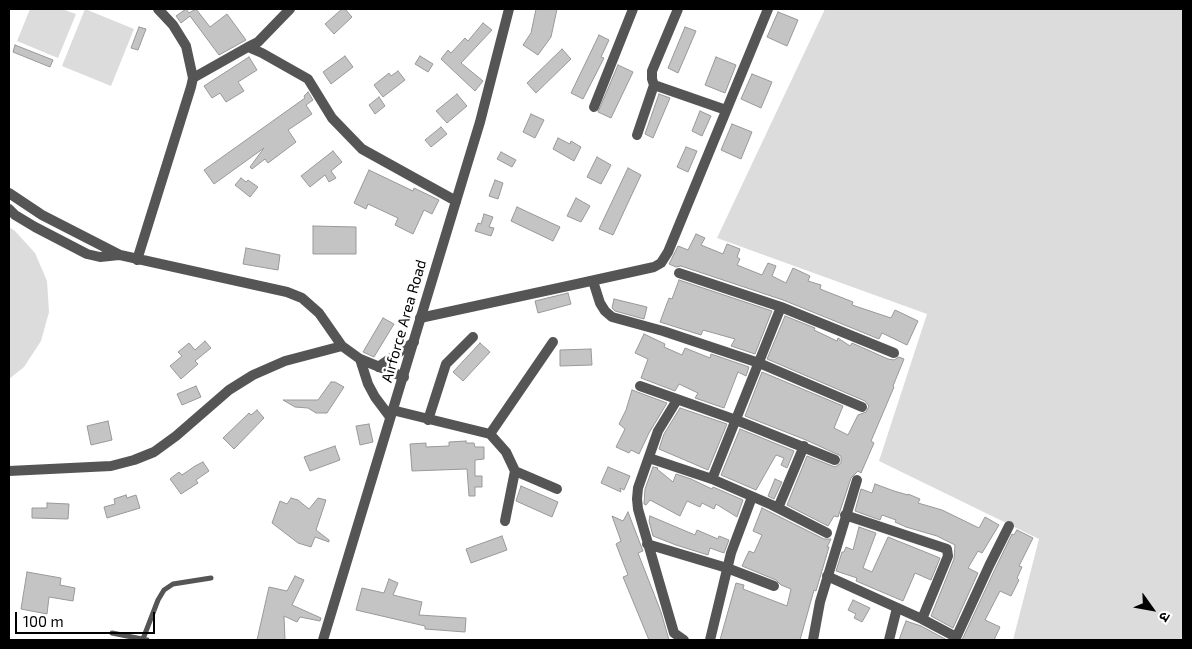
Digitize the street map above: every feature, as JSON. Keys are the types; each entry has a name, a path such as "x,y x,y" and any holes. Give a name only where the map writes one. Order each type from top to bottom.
{"street":[{"path":"136,260 193,78 186,46 173,25 158,9"},
{"path":"193,78 258,42 290,9"},
{"name":"Airforce Area Road","path":"323,640 480,122 509,9"},
{"path":"594,107 633,9"},
{"path":"637,135 654,85 652,71 678,9"},
{"path":"420,318 593,281 661,263 668,252 768,9"},
{"path":"248,47 281,62 308,79 332,118 362,149 456,201"},
{"path":"654,85 726,110"},
{"path":"9,193 42,215 120,255 286,292 302,298 315,309 342,346 360,359 404,377"},
{"path":"9,209 34,227 87,254 100,257 120,255"},
{"path":"679,273 781,308 894,353"},
{"path":"593,281 600,303 612,317 663,331 759,363 862,407"},
{"path":"712,479 781,308"},
{"path":"428,420 446,364 473,337"},
{"path":"378,366 414,342"},
{"path":"490,434 553,342"},
{"path":"9,471 111,466 134,460 154,452 176,436 229,390 253,376 285,361 342,346"},
{"path":"360,359 368,384 375,397 391,413 490,434 506,452 515,471 505,521"},
{"path":"640,386 736,420 835,460"},
{"path":"677,400 658,431 638,488 637,498 647,544 674,633 684,640"},
{"path":"778,508 804,446"},
{"path":"649,458 712,479 778,508 827,533"},
{"path":"515,471 557,489"},
{"path":"813,640 827,576 857,480"},
{"path":"710,640 731,553 752,497"},
{"path":"845,515 948,549 948,556 922,619"},
{"path":"827,576 922,619 956,639 1009,526"},
{"path":"647,544 727,568 774,586"},
{"path":"889,640 897,608"}],"lane":[{"path":"112,633 145,640 158,600 164,590 173,584 211,578"}],"shaded area":[{"path":"30,9 62,9 76,14 58,58 17,41"},
{"path":"85,9 134,29 111,86 62,66"},
{"path":"825,9 1183,9 1183,640 1013,640 1039,539 879,461 927,314 717,238"},
{"path":"9,227 35,253 47,281 49,312 41,341 24,367 9,379"}],"building":[{"path":"186,9 189,13 196,9 210,27 227,14 246,40 219,55 190,16 181,23 176,16"},
{"path":"342,9 345,9 352,17 334,34 325,24"},
{"path":"536,9 557,9 551,37 538,55 523,45 531,33"},
{"path":"778,12 798,20 787,46 767,37"},
{"path":"483,23 492,30 461,63 483,81 475,91 441,59 448,50 451,53 465,38 468,41"},
{"path":"139,27 146,29 138,50 131,48"},
{"path":"685,27 696,31 678,73 668,68"},
{"path":"599,35 609,40 601,57 604,58 583,99 571,93"},
{"path":"15,45 53,60 50,67 13,52"},
{"path":"562,49 571,59 536,93 527,83"},
{"path":"345,56 353,67 331,84 323,72"},
{"path":"420,56 433,64 428,72 415,64"},
{"path":"249,57 257,70 238,82 244,91 226,102 220,93 212,98 204,86"},
{"path":"716,57 736,65 725,93 705,85"},
{"path":"618,65 633,72 611,118 598,112"},
{"path":"398,71 405,80 383,97 374,85 389,73 391,76"},
{"path":"752,74 772,82 761,108 741,99"},
{"path":"308,92 313,100 306,105 312,114 288,130 296,142 268,163 265,159 252,169 250,167 264,148 214,184 204,170 305,98 304,96"},
{"path":"457,94 467,106 447,123 436,111"},
{"path":"659,94 670,98 653,138 645,134"},
{"path":"379,97 385,106 375,114 369,105"},
{"path":"700,111 711,116 702,136 692,131"},
{"path":"531,114 544,120 535,138 523,132"},
{"path":"732,124 752,132 741,159 721,150"},
{"path":"441,127 447,134 431,147 425,140"},
{"path":"558,138 570,144 571,141 581,147 574,161 553,149"},
{"path":"686,147 697,151 688,172 677,167"},
{"path":"333,151 342,162 331,171 336,178 329,182 325,175 310,187 301,176"},
{"path":"501,152 516,160 512,167 497,159"},
{"path":"597,157 611,165 601,184 587,177"},
{"path":"628,168 641,175 613,235 599,229"},
{"path":"369,170 413,191 414,188 439,200 432,214 424,210 413,234 395,225 398,218 368,204 366,209 354,203"},
{"path":"241,178 246,182 248,180 258,187 250,197 235,185"},
{"path":"495,180 503,183 498,199 489,196"},
{"path":"576,198 590,206 581,222 567,216"},
{"path":"517,207 560,227 553,241 511,221"},
{"path":"484,214 493,217 489,227 494,228 491,236 475,231 478,223 481,224"},
{"path":"313,226 356,227 356,254 313,254"},
{"path":"696,234 705,238 701,245 723,254 727,244 740,249 737,257 740,259 737,265 762,275 768,263 776,266 772,276 786,283 793,268 810,276 808,281 821,285 820,289 853,302 852,305 891,318 895,310 918,321 907,345 882,333 879,339 783,300 681,266 676,267 669,264 678,246 688,250"},
{"path":"246,248 280,255 278,270 243,264"},
{"path":"679,280 772,311 755,354 731,346 735,339 703,330 701,335 660,322 669,298 672,299"},
{"path":"568,293 571,304 538,313 535,301"},
{"path":"614,299 647,307 644,319 615,311 612,308"},
{"path":"785,316 815,328 814,330 837,341 838,338 850,346 852,343 888,359 894,360 899,357 904,359 871,441 874,443 861,473 858,471 851,478 838,517 834,516 828,526 787,505 807,456 835,467 841,463 841,456 745,416 762,372 843,406 834,428 848,435 858,415 866,412 869,406 865,401 767,359"},
{"path":"383,318 394,324 374,357 363,352"},
{"path":"644,334 665,344 664,347 682,355 685,348 710,358 711,354 749,367 746,376 738,372 724,408 695,398 698,393 679,384 675,391 641,378 648,359 635,353"},
{"path":"205,341 211,348 195,361 198,364 181,379 170,366 182,356 178,352 189,343 195,350"},
{"path":"480,343 490,352 463,381 453,372"},
{"path":"591,349 592,365 560,366 560,350"},
{"path":"331,382 344,387 327,413 316,413 308,408 295,407 283,400 318,400"},
{"path":"196,386 201,397 182,405 177,394"},
{"path":"632,390 667,403 639,454 631,450 629,453 616,447 625,429 619,424 626,410"},
{"path":"680,408 727,424 708,470 659,449 664,434"},
{"path":"257,410 264,418 234,449 223,438 249,413 251,415"},
{"path":"108,421 112,440 91,445 87,426"},
{"path":"369,424 373,442 360,445 356,426"},
{"path":"740,429 794,451 787,468 781,465 784,458 776,455 756,490 721,475"},
{"path":"466,441 466,443 474,443 475,447 484,447 484,459 475,460 475,476 482,476 482,487 475,487 475,496 469,496 467,469 412,471 410,444 426,443 426,447 449,446 449,442"},
{"path":"335,446 340,460 310,471 304,457"},
{"path":"203,462 209,471 196,480 198,483 181,494 170,479 179,472 182,475"},
{"path":"608,467 630,476 624,490 620,488 621,492 601,483"},
{"path":"653,467 658,468 673,482 676,474 743,500 737,517 716,504 714,509 702,503 700,507 687,501 680,516 650,500 646,505 644,504 645,489"},
{"path":"775,479 782,482 774,499 768,496"},
{"path":"875,484 920,499 918,503 942,510 979,528 985,517 999,525 982,553 978,551 968,568 978,573 953,628 931,616 954,559 955,545 937,536 906,527 895,522 896,520 882,515 880,520 855,511 861,489 872,493"},
{"path":"521,486 558,502 552,517 516,501"},
{"path":"126,495 127,498 136,495 140,508 107,518 104,507 115,504 114,499"},
{"path":"291,498 298,500 309,509 318,498 326,500 316,530 329,542 315,537 311,547 298,543 272,523 280,501 287,504"},
{"path":"47,503 69,504 68,519 32,518 32,508 47,508"},
{"path":"762,508 824,539 831,539 827,547 829,547 816,591 814,590 800,640 720,640 736,583 744,585 743,589 787,606 791,589 781,585 776,580 742,566 749,551 754,553 762,535 753,531"},
{"path":"628,512 643,551 638,553 661,612 669,640 649,640 623,577 628,575 616,544 621,541 612,516 623,521"},
{"path":"650,516 695,535 697,530 718,539 719,536 729,540 724,553 710,548 708,555 653,536 649,521"},
{"path":"859,527 876,533 863,568 872,572 888,537 940,558 931,580 915,573 903,601 856,581 857,578 836,571 842,552 844,552 846,547 853,550"},
{"path":"1017,530 1033,538 1019,566 1022,567 1017,578 1019,580 1011,596 1000,591 985,620 1000,627 994,640 962,640 1012,534 1014,535"},
{"path":"502,536 507,550 471,563 466,549"},
{"path":"27,572 61,578 60,585 75,588 73,601 49,597 47,614 21,609"},
{"path":"295,576 304,580 292,605 321,618 320,621 300,617 297,622 284,616 285,640 257,640 269,587 287,591"},
{"path":"389,579 398,583 393,595 422,602 419,615 466,618 465,632 425,629 425,626 356,610 362,588 384,593"},
{"path":"853,600 870,608 862,622 854,618 856,614 848,610"},
{"path":"906,621 921,626 947,640 899,640"}]}
